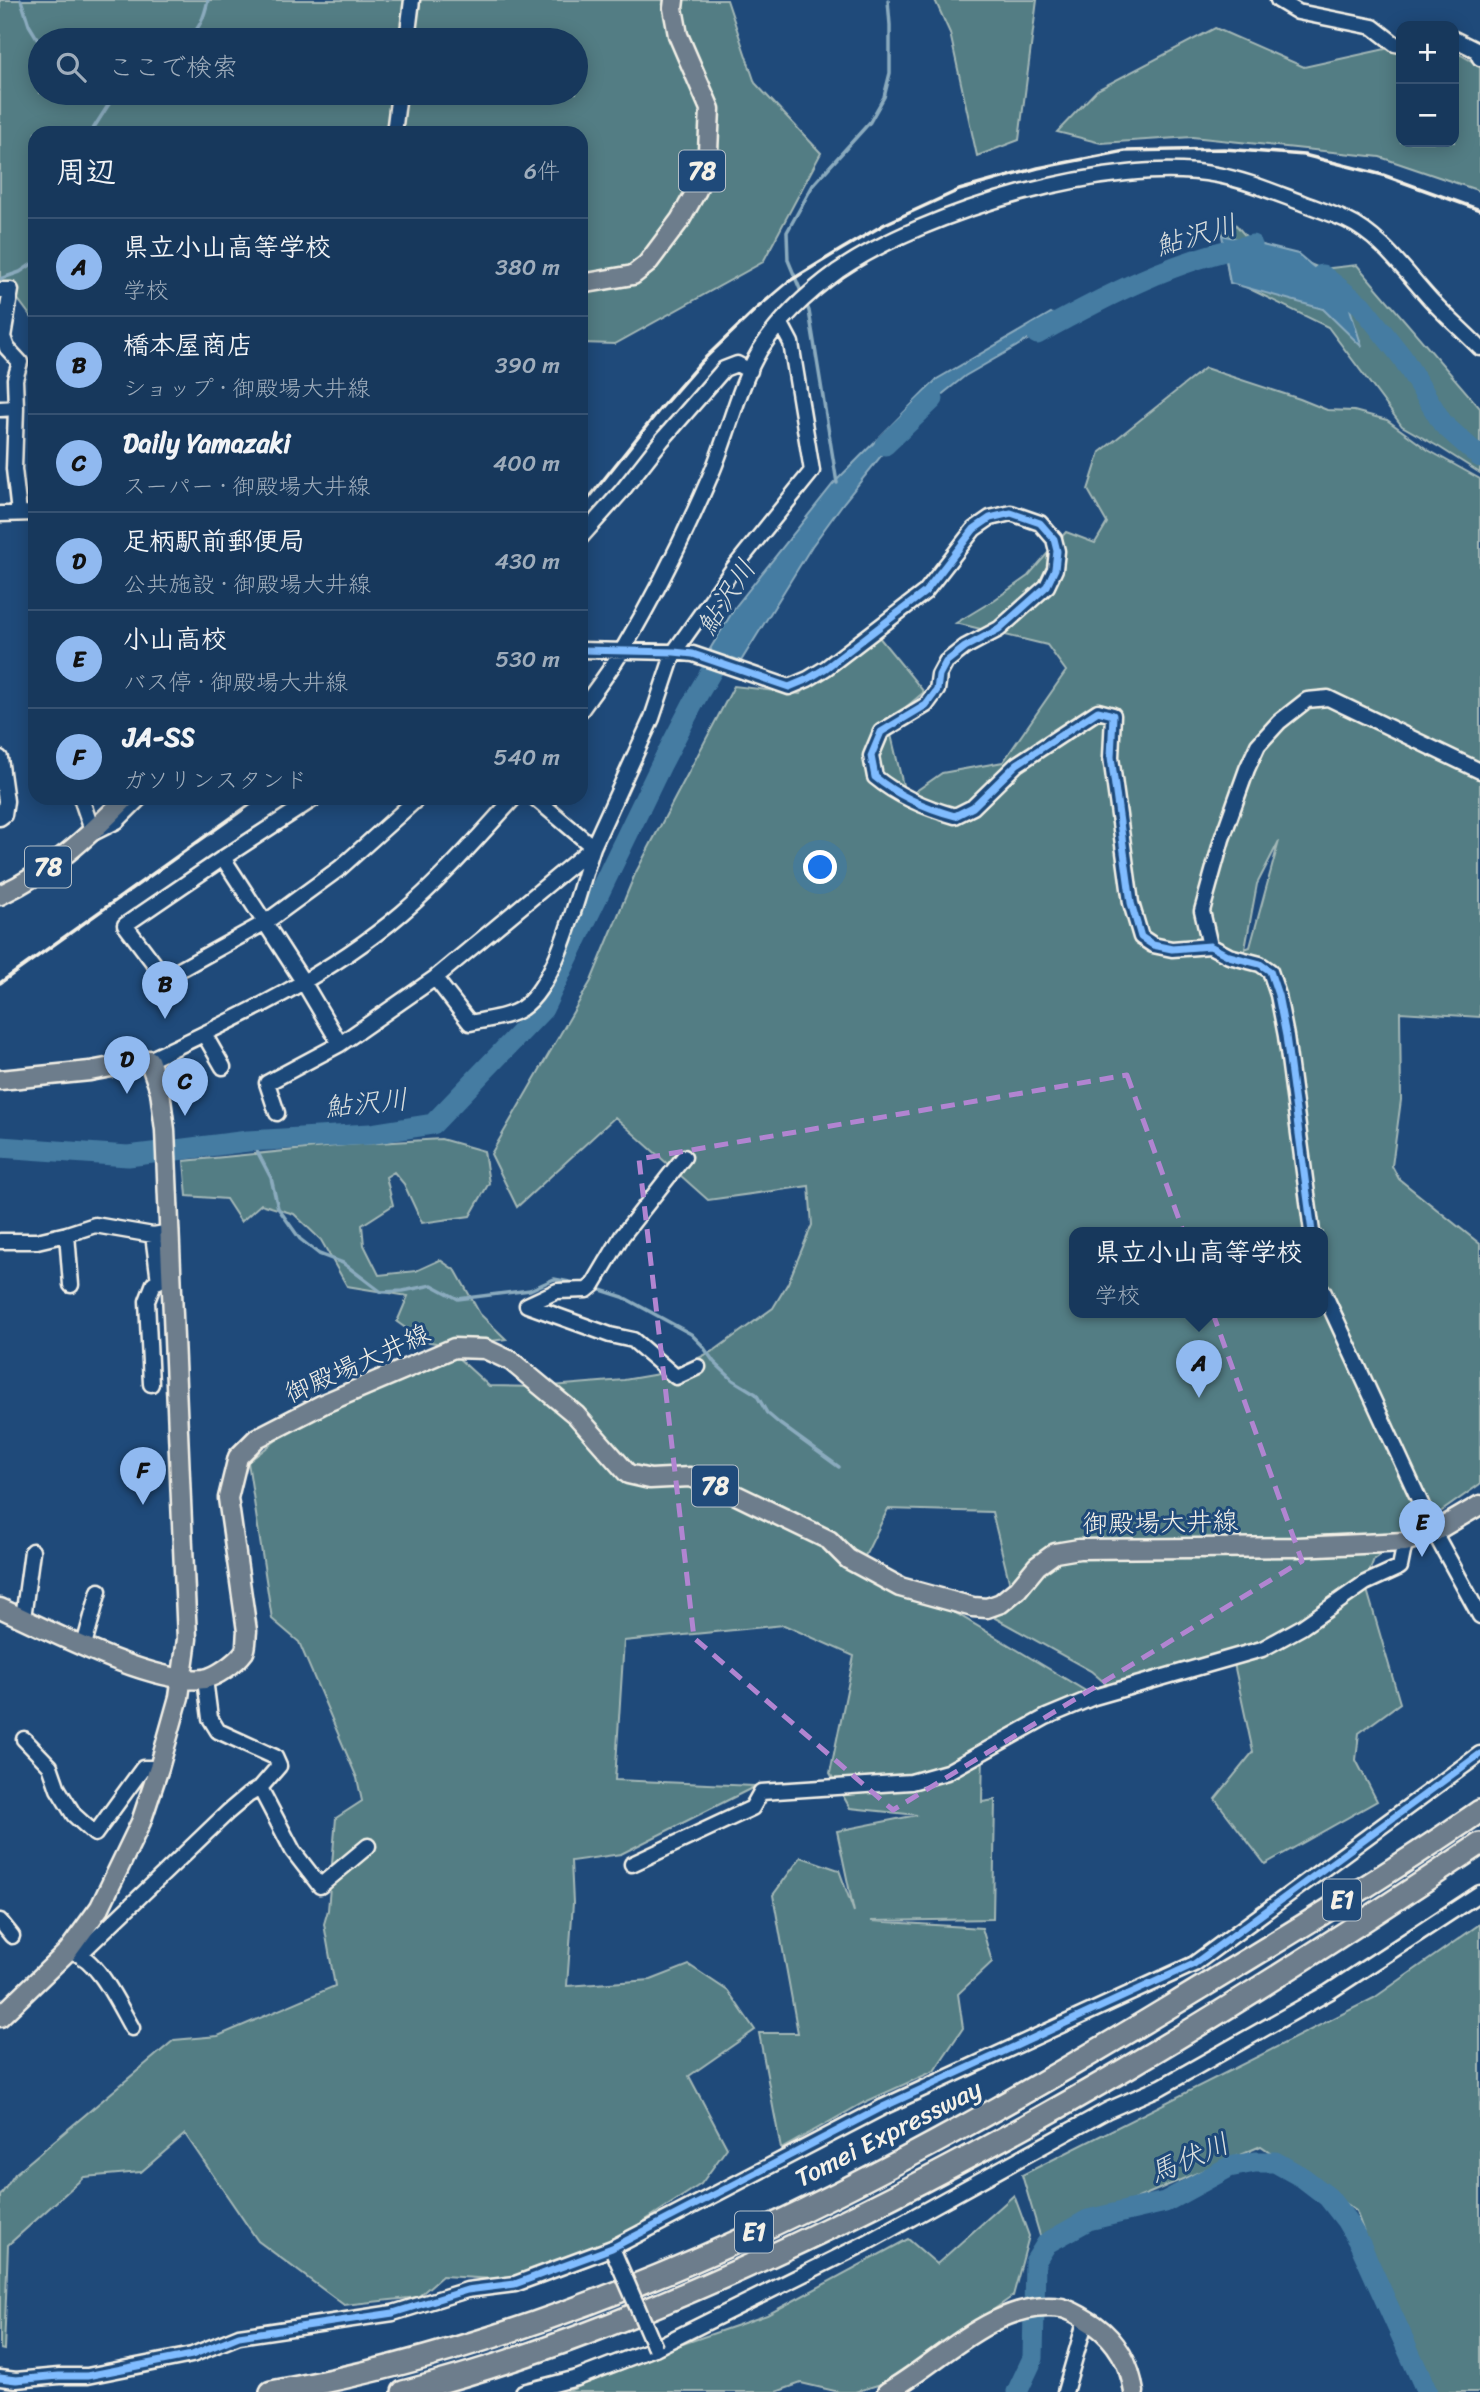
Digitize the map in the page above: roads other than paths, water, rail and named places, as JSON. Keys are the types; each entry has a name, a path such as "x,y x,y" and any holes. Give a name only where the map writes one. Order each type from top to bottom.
{"highway":[{"name":"Tomei Expressway","path":"271,2392 365,2374 509,2333 679,2267 776,2223 939,2140 1054,2077 1272,1945 1480,1811"},
{"name":"E1","path":"403,2392 521,2358 602,2328 716,2281 954,2166 1205,2023 1480,1844"}],"main road":[{"name":"78","path":"588,283 633,275 647,264 680,220 697,190 708,151 710,108 678,34 674,0"},
{"name":"78","path":"0,895 30,881 93,833 119,805"},
{"path":"0,1080 90,1071 149,1060 160,1091 165,1130 162,1233 187,1639 179,1697 159,1768 141,1822 100,1907 74,1953 0,2017"},
{"name":"御殿場大井線","path":"205,1679 231,1665 245,1650 247,1631 228,1498 238,1457 257,1438 325,1403 454,1348 485,1349 512,1361 576,1415 628,1474 650,1479 690,1477 730,1492 829,1540 848,1559 900,1587 973,1607 987,1608 1001,1603 1018,1589 1037,1566 1055,1553 1079,1549 1297,1547 1405,1542 1434,1532 1480,1505"},
{"path":"0,1608 128,1664 163,1675 205,1679"},
{"path":"887,2392 988,2324 1015,2311 1036,2308 1064,2308 1103,2331 1127,2363 1134,2392"}],"street":[{"path":"408,28 412,0"},
{"path":"1278,0 1298,12 1373,27 1396,44"},
{"path":"1459,42 1476,50 1480,58"},
{"path":"395,126 398,105"},
{"path":"588,700 622,652 682,540 724,445 750,371 761,349 817,287 865,255 946,218 1024,192 1075,181 1144,172 1217,175 1348,220 1379,243 1480,348"},
{"path":"0,290 11,290 3,337 7,348 20,362 15,379 14,469 19,513"},
{"path":"435,978 470,1023 515,1012 524,1007 541,989 553,968 593,847 652,718 674,652 733,569 812,471 791,343 781,324"},
{"path":"588,529 724,369 737,364 750,371"},
{"path":"0,409 16,408"},
{"path":"0,514 28,513"},
{"path":"588,650 693,654 789,687 826,668 925,592 974,529 990,518 1010,513 1040,523 1054,539 1057,551 1055,569 1047,586 999,629 965,647 946,662 939,675 937,690 926,705 881,732 871,756 875,777 889,789 931,809 955,816 973,807 1017,764 1098,710 1113,715 1111,757 1131,903 1141,937 1153,945 1172,950 1210,946 1229,956 1259,964 1270,971 1286,1036 1311,1227"},
{"path":"1210,946 1202,911 1222,839 1247,769 1258,745 1279,722 1307,700 1328,698 1480,771"},
{"path":"0,758 6,801 4,815 0,818"},
{"path":"83,805 93,833 117,821 133,805"},
{"path":"304,805 125,925 165,978 266,922 340,868 410,805"},
{"path":"149,1060 304,983 339,960 401,914 432,886 507,805"},
{"path":"543,805 593,847"},
{"path":"276,1114 267,1083 340,1044 435,978 593,847"},
{"path":"223,858 266,922 340,1044"},
{"path":"204,1034 223,1067"},
{"path":"684,1157 622,1236 591,1286 557,1291 527,1305 610,1335 633,1340 676,1377 698,1367"},
{"path":"0,1241 37,1241 95,1225 162,1233 159,1281 154,1283 147,1301 152,1384"},
{"path":"67,1234 71,1285"},
{"path":"1328,1302 1434,1532 1480,1615"},
{"path":"632,1864 752,1808 761,1792 911,1782 947,1772 1046,1717 1094,1697 1262,1649 1302,1627 1365,1583 1400,1567 1405,1542"},
{"path":"23,1618 32,1551"},
{"path":"84,1645 99,1591"},
{"path":"132,2028 106,1982 74,1953 228,1812 260,1788 279,1766 275,1757 218,1731 209,1718 205,1679"},
{"path":"24,1739 50,1766 58,1789 74,1815 94,1834 143,1768 159,1768"},
{"path":"0,2378 16,2380 87,2376 192,2355 239,2336 393,2313 467,2290 515,2284 612,2248 883,2107 1194,1964 1480,1754"},
{"path":"260,1788 293,1852 320,1886 368,1846"},
{"path":"523,2392 577,2378 655,2348 866,2243 1108,2110 1173,2081 1329,1993 1480,1893"},
{"path":"0,1922 12,1936"},
{"path":"612,2248 655,2348"},
{"path":"1065,2392 1086,2319"}],"water":[{"path":"1222,235 1298,254 1345,293 1362,347 1323,309 1230,283"},
{"path":"1051,313 1062,320 965,376 909,421 812,546 741,661 710,649 736,606 833,484 937,379"}],"waterway":[{"path":"21,0 31,28"},
{"path":"197,28 208,0"},
{"path":"802,294 788,260 787,232 813,185 870,122 884,97 890,73 888,0"},
{"path":"95,126 108,105"},
{"name":"鮎沢川","path":"1037,334 1141,281 1195,260 1252,245"},
{"path":"0,279 28,267"},
{"name":"鮎沢川","path":"1322,275 1361,305 1402,357 1443,424 1480,457"},
{"path":"805,301 809,311 837,483"},
{"name":"鮎沢川","path":"885,445 933,399"},
{"name":"鮎沢川","path":"0,1147 128,1156 248,1141 370,1134 433,1124 543,1009 661,765 699,692 736,630"},
{"path":"248,1141 258,1153 271,1178 278,1208 300,1239 319,1254 343,1263 381,1292 432,1285 458,1299 530,1290 554,1279 580,1284"},
{"path":"595,1288 623,1297 691,1334 733,1380 756,1394 767,1413 839,1467"},
{"name":"馬伏川","path":"1017,2392 1033,2358 1035,2262 1047,2243 1088,2220 1165,2202 1229,2167 1255,2162 1275,2162 1302,2177 1328,2197 1346,2220 1360,2244 1427,2392"}],"railway":[{"path":"588,499 701,362 788,282 885,224 959,190 1038,168 1125,151 1224,149 1304,155 1383,175 1480,210"},
{"path":"0,983 249,805"}],"place":[{"name":"橋本屋商店","path":"165,1019"},
{"name":"足柄駅前郵便局","path":"127,1094"},
{"name":"Daily Yamazaki","path":"185,1116"},
{"name":"県立小山高等学校","path":"1199,1398"},
{"name":"JA-SS","path":"143,1505"},
{"name":"小山高校","path":"1422,1557"}]}
